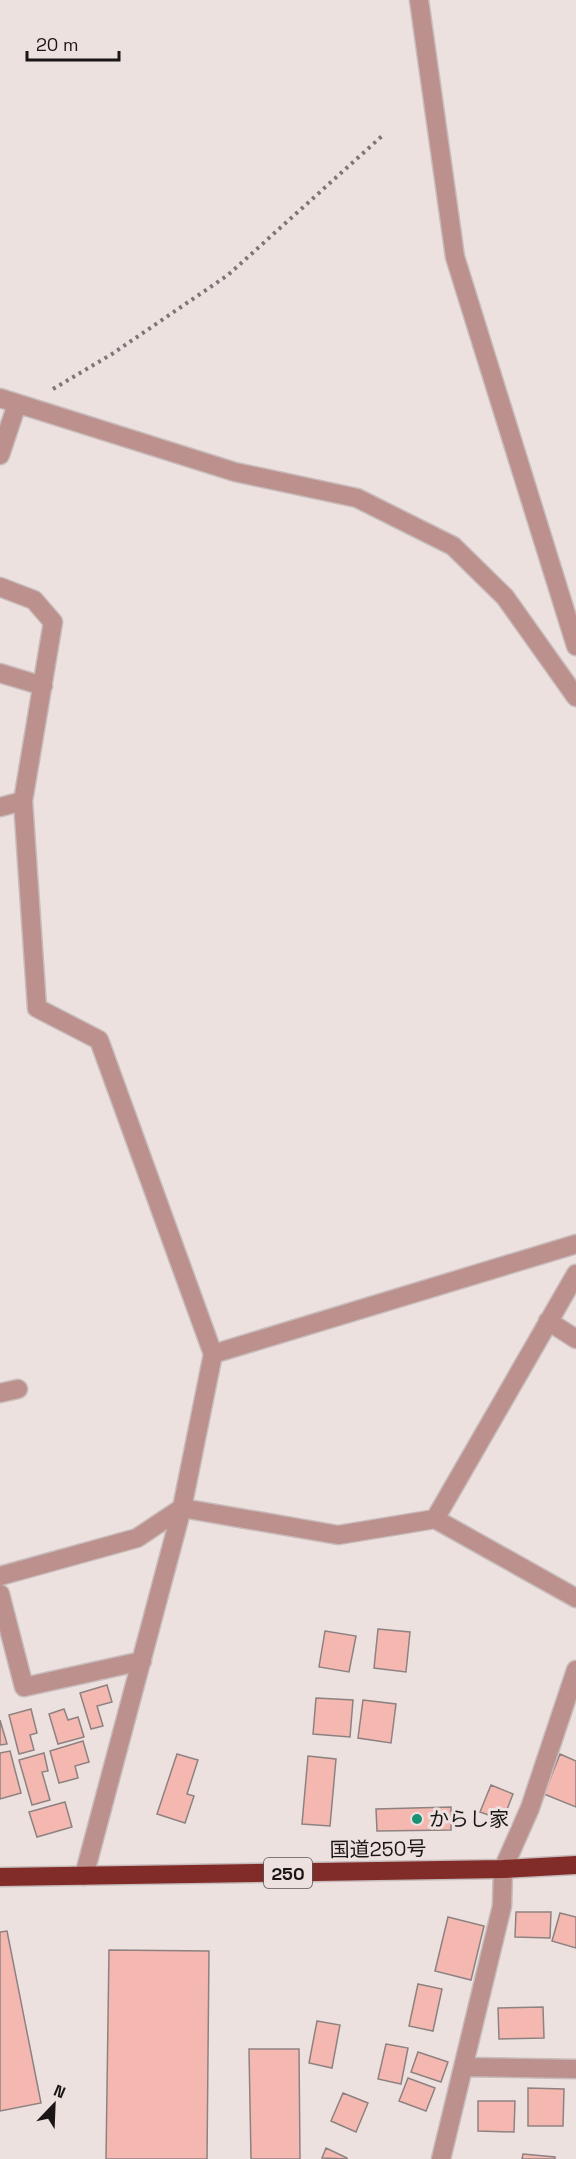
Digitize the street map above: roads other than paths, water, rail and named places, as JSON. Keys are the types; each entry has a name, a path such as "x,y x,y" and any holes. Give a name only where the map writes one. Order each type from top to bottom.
{"highway":[{"name":"国道250号","path":"0,1877 503,1869 576,1865"}],"street":[{"path":"419,0 454,257 576,646"},
{"path":"0,455 9,401 235,472 357,498 453,546 505,597 576,697"},
{"path":"0,587 34,600 53,622 23,801 37,1008 99,1040 213,1354 182,1508 84,1876"},
{"path":"0,673 43,686"},
{"path":"0,807 23,801"},
{"path":"213,1354 576,1244"},
{"path":"435,1519 576,1274"},
{"path":"548,1321 576,1339"},
{"path":"0,1393 18,1389"},
{"path":"0,1576 137,1538 182,1508 338,1535 435,1519 576,1598"},
{"path":"0,1593 24,1687 142,1661"},
{"path":"441,2159 502,1906 503,1869 530,1808 576,1670"},
{"path":"465,2067 576,2069"}],"place":[{"name":"からし家","path":"417,1819"}]}
